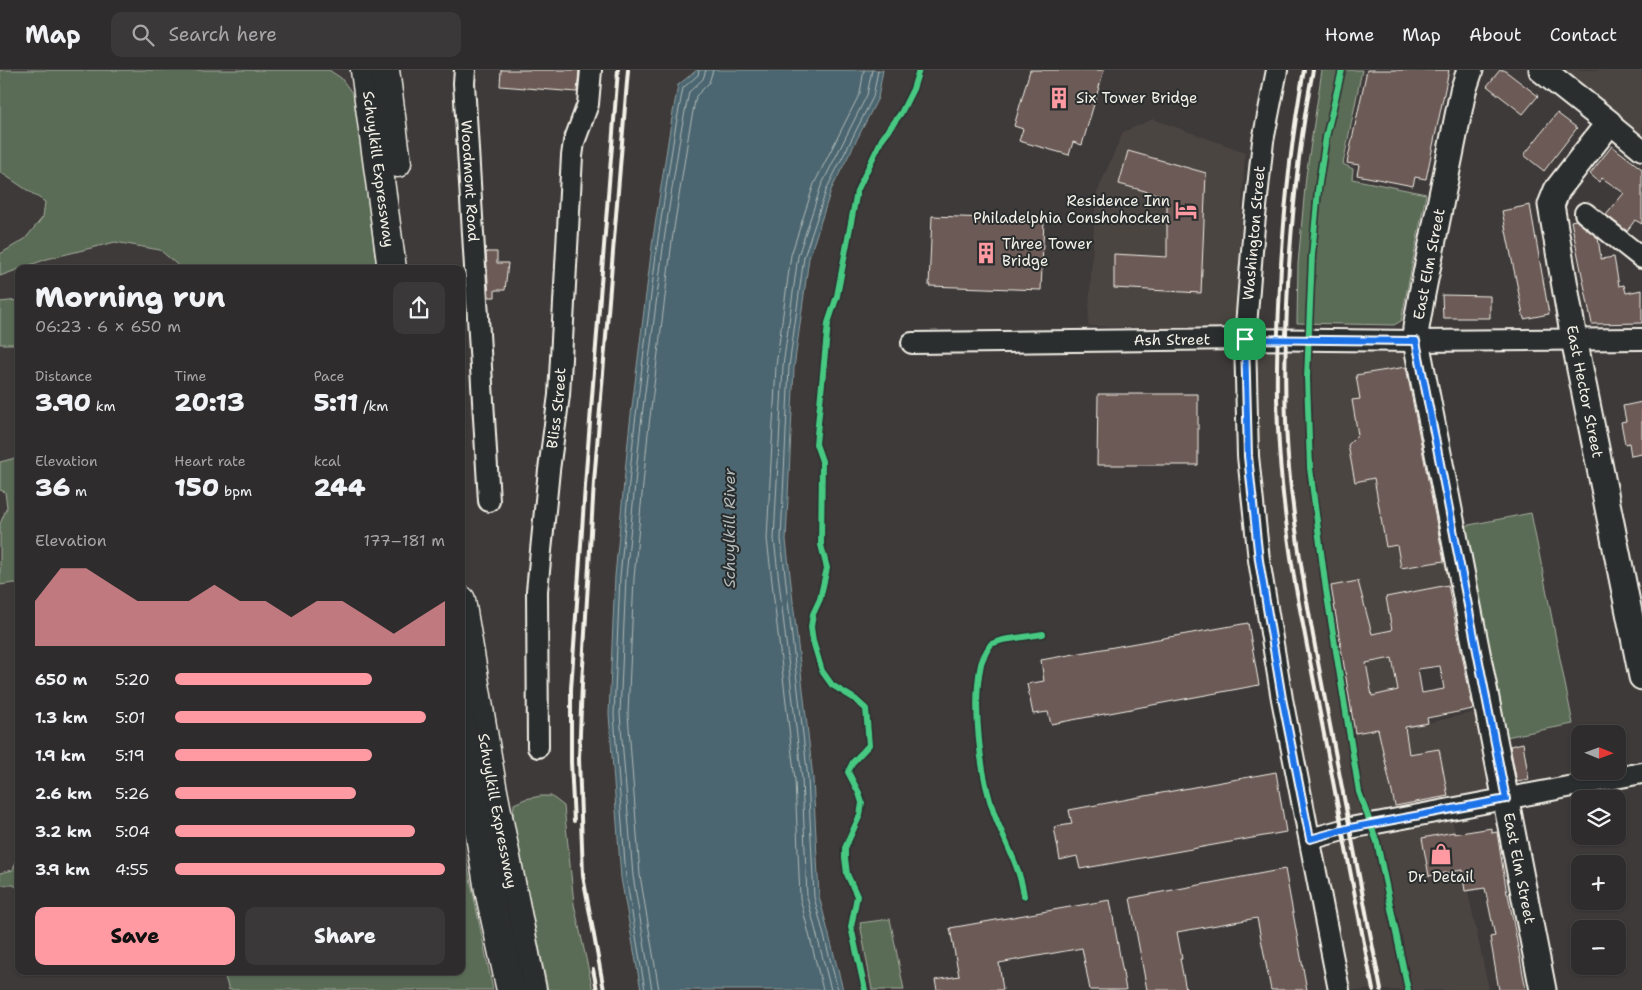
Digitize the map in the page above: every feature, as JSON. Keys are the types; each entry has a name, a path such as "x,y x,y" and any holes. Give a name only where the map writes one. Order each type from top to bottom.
{"highway":[{"name":"Schuylkill Expressway","path":"365,70 391,265"},
{"name":"Schuylkill Expressway","path":"385,70 410,265"},
{"name":"Schuylkill Expressway","path":"465,624 492,786 532,990"},
{"name":"Schuylkill Expressway","path":"465,745 489,890 512,990"}],"main road":[{"name":"East Elm Street","path":"1470,70 1422,294 1416,328 1416,341 1543,990"},
{"path":"1542,70 1609,124"},
{"name":"East Hector Street","path":"1609,124 1557,190 1551,205 1574,339 1642,677"}],"street":[{"name":"Woodmont Road","path":"465,70 468,178 489,501"},
{"name":"Bliss Street","path":"538,747 537,591 549,470 559,395 571,161 574,142 588,104 592,70"},
{"name":"Washington Street","path":"1277,70 1263,141 1245,339 1248,456 1259,560 1282,698 1339,990"},
{"path":"1609,124 1642,150"},
{"path":"1585,213 1642,258"},
{"name":"Ash Street","path":"912,343 1245,339 1416,341 1642,339"},
{"path":"1310,839 1350,828 1642,773"}],"shaded area":[{"path":"1542,70 1642,70 1642,150"},
{"path":"1153,119 1245,152 1236,316 1220,330 1088,326 1096,195 1123,132"},
{"path":"1245,339 1416,341 1475,642 1415,654 1428,723 1489,709 1506,799 1451,813 1489,990 1339,990 1282,699"}],"green space":[{"path":"0,70 329,70 341,78 355,97 376,265 177,265 160,250 115,242 30,265 15,265 15,271 0,276 0,254 25,239 43,217 45,202 0,172"},
{"path":"1322,70 1362,70 1343,164 1353,169 1352,179 1426,194 1401,321 1394,325 1297,323 1298,264 1306,176"},
{"path":"15,300 15,344 0,344 0,302"},
{"path":"15,458 15,583 0,585 0,524 7,507 5,492 0,490 0,462"},
{"path":"1531,513 1573,724 1506,737 1464,526"},
{"path":"551,796 564,806 574,904 593,990 548,990 513,818 514,804 525,799"},
{"path":"465,854 493,990 229,990 224,975 465,975"},
{"path":"15,864 15,886 0,885 0,873 13,870"},
{"path":"890,919 904,990 872,990 860,923"}],"water":[{"name":"Schuylkill River","path":"697,70 883,70 878,98 831,190 809,258 794,368 786,540 813,778 819,896 843,990 641,990 621,878 609,714 615,576 629,431 653,238 670,129 678,85"}],"building":[{"path":"501,70 579,70 577,92 500,86"},
{"name":"Six Tower Bridge","path":"1030,70 1104,70 1082,145 1073,142 1069,155 1019,141 1023,129 1014,126"},
{"path":"1367,70 1449,70 1426,179 1415,177 1413,186 1357,175 1359,165 1347,163"},
{"path":"1500,70 1504,70 1538,96 1523,114 1487,86"},
{"path":"1557,113 1577,128 1544,171 1524,155"},
{"path":"1612,146 1642,169 1642,224 1635,220 1627,231 1606,215 1624,193 1602,178 1599,182 1590,174"},
{"name":"Residence Inn Philadelphia Conshohocken","path":"1128,151 1206,173 1201,293 1114,288 1114,254 1167,257 1167,197 1119,184"},
{"path":"1530,205 1549,314 1524,319 1502,211"},
{"name":"Three Tower Bridge","path":"932,216 1044,220 1041,290 929,286"},
{"path":"1576,220 1598,238 1601,259 1614,257 1619,286 1624,285 1626,293 1642,290 1642,323 1592,324 1571,221"},
{"path":"486,252 497,252 497,263 508,263 505,290 495,290 495,297 489,297"},
{"path":"1442,295 1490,296 1490,318 1443,318"},
{"path":"1406,367 1444,561 1401,568 1397,545 1386,547 1374,478 1355,482 1348,445 1358,435 1352,400 1360,399 1356,375"},
{"path":"1098,394 1198,394 1198,465 1097,465"},
{"path":"1642,402 1642,454 1631,456 1629,443 1625,444 1621,422 1626,421 1623,406"},
{"path":"1358,581 1372,634 1392,630 1386,597 1448,585 1473,709 1427,718 1428,723 1405,727 1409,754 1439,749 1448,796 1395,806 1378,729 1355,733 1331,586","holes":["1392,658 1398,690 1372,696 1366,663","1440,666 1444,689 1422,693 1418,669"]},
{"path":"1248,623 1259,685 1051,724 1048,712 1033,714 1027,684 1044,681 1041,660"},
{"path":"1523,743 1529,780 1517,782 1510,746"},
{"path":"1276,772 1286,832 1080,869 1077,856 1060,860 1054,827 1072,824 1069,810"},
{"path":"1492,828 1492,833 1497,832 1526,990 1499,990 1490,937 1495,936 1485,888 1465,891 1462,870 1429,876 1422,838"},
{"path":"1285,869 1307,990 1271,990 1257,918 1177,932 1186,990 1147,990 1130,898"},
{"path":"1110,900 1126,990 1090,990 1082,948 999,963 1003,990 937,990 935,980 959,976 950,928"}],"railway":[{"path":"574,821 571,762 571,689 618,70"},
{"path":"604,990 583,876 579,758 594,482 628,70"},
{"path":"1304,70 1290,167 1281,266 1277,382 1280,468 1295,583 1373,990"},
{"path":"1313,70 1300,150 1290,256 1285,356 1288,455 1293,509 1306,598 1381,990"},
{"path":"593,969 597,990"}],"cycle path":[{"path":"865,990 851,927 857,896 847,874 845,848 860,815 862,803 848,772 853,762 869,745 866,709 855,699 832,685 822,671 813,641 811,627 813,614 820,599 827,568 821,545 822,461 816,444 828,323 837,296 857,191 882,139 901,113 913,89 919,70"},
{"path":"1342,70 1326,137 1318,190 1312,256 1307,378 1310,468 1326,590 1359,792 1377,842 1408,990"},
{"path":"1024,896 1019,874 994,813 985,779 977,719 978,681 982,661 991,644 1003,640 1043,634"}],"place":[{"name":"Six Tower Bridge","path":"1059,98"},
{"name":"Residence Inn Philadelphia Conshohocken","path":"1186,210"},
{"name":"Three Tower Bridge","path":"986,253"},
{"name":"Dr. Detail","path":"1441,854"}],"route":[{"path":"1245,339 1416,341 1506,799 1350,828 1310,839 1282,698 1259,560 1248,456 1245,339"}]}
